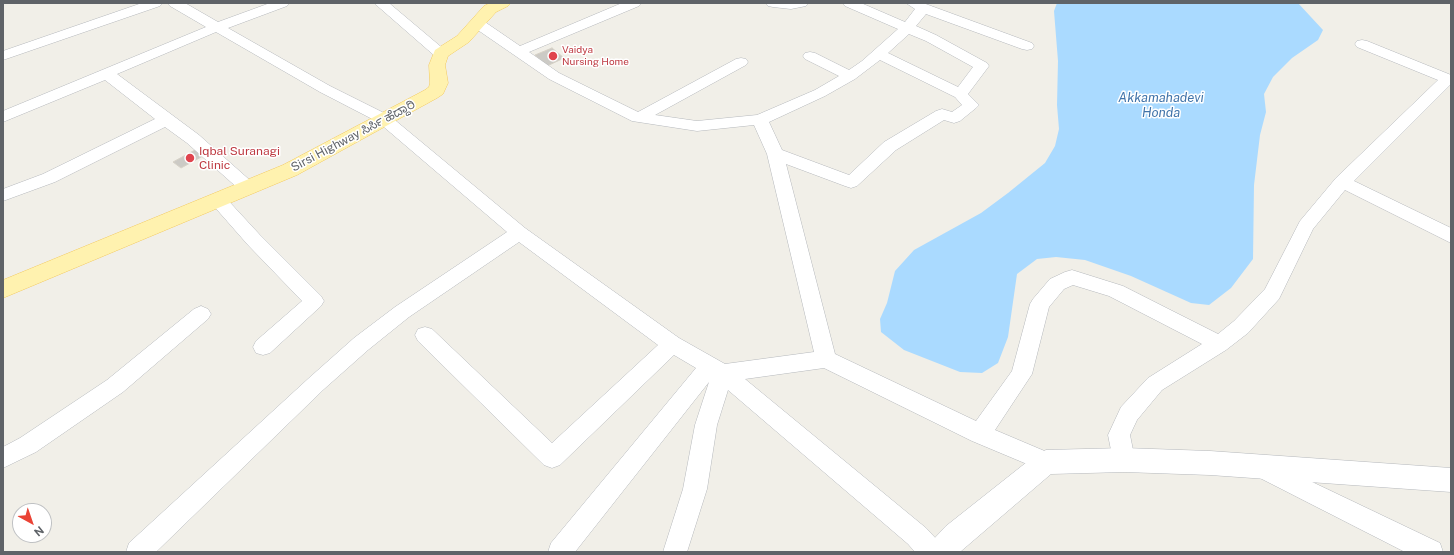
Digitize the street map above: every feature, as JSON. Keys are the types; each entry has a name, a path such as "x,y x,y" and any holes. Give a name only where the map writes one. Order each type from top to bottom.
{"main road":[{"path":"441,54 463,39 493,5"},
{"name":"Sirsi Highway ಸಿರ್ಸಿ ಹೆದ್ದಾರಿ","path":"3,289 290,170 437,90 439,83 437,65 441,54"}],"street":[{"path":"3,56 155,3"},
{"path":"175,3 325,89 384,119 519,233 672,344 717,369 917,536 931,552"},
{"path":"3,117 218,27 282,3"},
{"path":"381,3 441,54"},
{"path":"518,52 634,3"},
{"path":"773,3 792,5 801,3"},
{"path":"850,3 931,38 982,66 960,94"},
{"path":"477,24 554,76 638,118 698,126 760,120 820,93 850,76 878,54 907,28 918,5 943,8 1027,46"},
{"path":"1124,460 1119,435 1134,408 1155,384 1219,344 1242,327 1272,294 1306,226 1342,182 1449,79 1362,44"},
{"path":"775,154 851,182 877,160 890,146 942,114 954,118 971,104 960,94 878,54"},
{"path":"810,56 850,76"},
{"path":"638,118 741,62"},
{"path":"107,74 193,139 247,187"},
{"path":"3,195 49,178 166,120"},
{"path":"760,120 775,154 826,359"},
{"path":"1342,182 1451,236"},
{"path":"218,200 254,240 314,301 263,346"},
{"path":"138,552 316,384 361,344 402,312 519,233"},
{"path":"980,434 1022,374 1034,336 1040,304 1057,284 1072,278 1116,292 1219,344"},
{"path":"3,458 28,445 115,386 201,314"},
{"path":"425,335 552,458 672,344"},
{"path":"560,552 717,369 826,359 980,434 1046,462 1124,460 1451,480"},
{"path":"675,552 695,489 717,369"},
{"path":"941,552 956,536 1046,462"},
{"path":"1258,467 1431,552"}],"water":[{"name":"Akkamahadevi Honda","path":"1057,3 1298,3 1323,30 1318,40 1292,58 1273,77 1264,94 1266,112 1260,135 1254,185 1253,259 1231,288 1209,305 1191,303 1131,276 1085,260 1056,257 1037,259 1017,274 1008,337 998,363 982,373 960,372 904,350 881,332 880,319 887,303 895,271 914,250 981,213 1045,163 1055,146 1059,129 1057,105 1058,61 1054,11"}],"building":[{"path":"552,48 564,58 547,66 535,55"},
{"path":"195,150 203,156 181,168 173,162"}],"place":[{"name":"Vaidya Nursing Home","path":"553,56"},
{"name":"Iqbal Suranagi Clinic","path":"190,158"}]}
